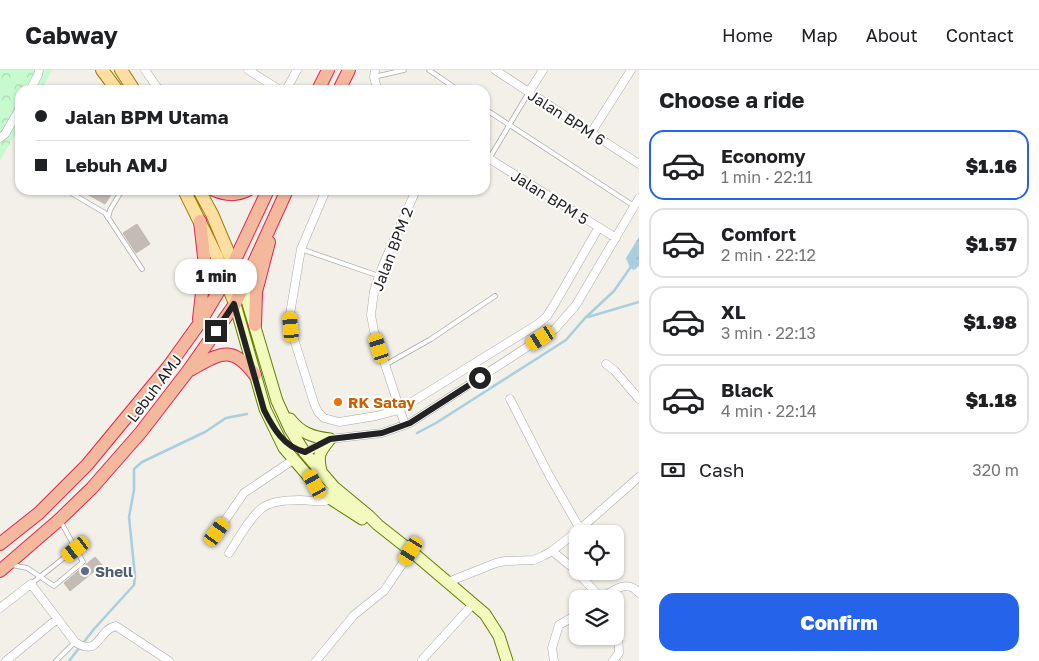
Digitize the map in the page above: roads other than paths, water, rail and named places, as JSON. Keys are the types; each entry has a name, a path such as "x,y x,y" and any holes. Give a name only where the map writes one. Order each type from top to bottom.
{"highway":[{"path":"320,85 328,70"},
{"path":"342,85 349,70"},
{"name":"Lebuh AMJ","path":"0,544 39,513 88,465 168,366 199,324 226,279 266,195"},
{"name":"Lebuh AMJ","path":"4,568 60,520 92,488 141,432 188,371 234,304 284,195"},
{"path":"255,325 256,292 270,239 273,218"},
{"path":"199,324 205,266 200,221"},
{"path":"188,371 212,358 223,354 231,354 245,362 255,375"}],"main road":[{"path":"102,70 113,85"},
{"path":"109,70 114,85"},
{"path":"121,70 131,85"},
{"path":"187,195 226,279 264,410 273,428 293,460 331,499 365,521 378,525"},
{"path":"201,195 234,263 243,287 277,401 290,429 305,452 334,487 473,604 492,624 499,636 507,661"},
{"path":"277,401 301,431 310,436 330,439 320,452 318,458 321,472"},
{"path":"273,428 295,450 305,452"},
{"path":"305,452 303,463 315,484"}],"street":[{"path":"33,85 39,70"},
{"path":"145,70 156,85"},
{"path":"248,70 272,85"},
{"path":"289,85 297,70"},
{"name":"Jalan BPM 6","path":"495,70 639,164"},
{"path":"529,92 543,70"},
{"path":"591,133 631,70"},
{"path":"0,138 5,134 15,117"},
{"name":"Jalan BPM 5","path":"490,159 616,238"},
{"path":"324,195 300,249 290,314 291,327 318,412 324,418 339,422 400,410 538,324 547,316 554,305 599,228"},
{"name":"Jalan BPM 2","path":"405,425 374,331 371,315 374,291 379,276 414,195"},
{"path":"305,452 330,439 382,433 405,425 429,412 555,329 576,304 639,198"},
{"path":"606,364 614,370 639,399"},
{"path":"510,399 549,475 578,525"},
{"path":"217,532 244,493 293,460"},
{"path":"585,525 639,477"},
{"path":"229,553 262,508 269,504 291,500 320,502 331,499"},
{"path":"448,582 496,563 534,560 552,551 569,538"},
{"path":"316,661 354,615 384,591 411,551"},
{"path":"552,551 573,568 594,590"},
{"path":"0,608 31,584 80,644 96,644 110,628 116,626 169,661"},
{"path":"615,590 620,587 632,586 639,593"},
{"path":"422,660 473,604"},
{"path":"6,661 58,619"},
{"path":"554,661 552,648 559,625 569,619"},
{"path":"613,661 620,653 619,645"}],"lane":[{"path":"374,74 404,70"},
{"path":"429,70 451,85"},
{"path":"490,153 529,92"},
{"path":"490,112 634,206"},
{"path":"74,195 105,213 142,269"},
{"path":"108,218 110,210 119,195"},
{"path":"300,249 379,276"},
{"path":"385,365 431,339 495,296"},
{"path":"4,568 27,568 54,586 83,562 60,520"},
{"path":"31,584 76,549"},
{"path":"56,661 80,644"}],"water":[{"path":"639,237 639,266 634,270 630,268 626,258"}],"waterway":[{"path":"417,433 436,423 566,340 585,318 614,291 630,268"},
{"path":"588,317 639,302"},
{"path":"69,661 94,629 134,585 135,576 129,517 134,490 134,469 142,462 205,432 226,418 247,414"}],"place":[{"name":"RK Satay","path":"338,402"},
{"name":"Shell","path":"85,571"}]}
